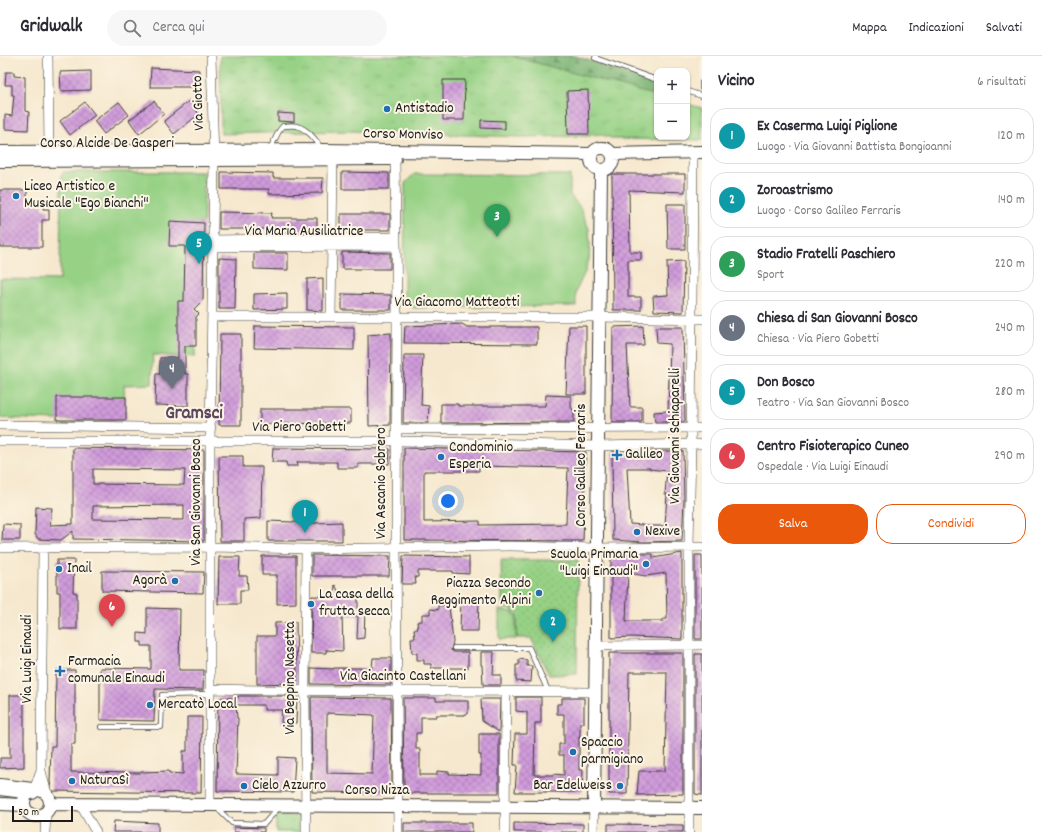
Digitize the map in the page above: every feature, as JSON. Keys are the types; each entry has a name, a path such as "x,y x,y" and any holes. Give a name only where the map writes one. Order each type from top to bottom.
{"highway":[{"path":"0,787 42,799"}],"main road":[{"path":"604,147 607,149 612,158 610,167 601,170 594,167 591,157 596,148 604,147"},
{"name":"Corso Monviso","path":"214,155 269,151 322,150 591,157"},
{"name":"Corso Alcide De Gasperi","path":"0,152 49,151 214,155"},
{"name":"Corso Alcide De Gasperi","path":"0,161 214,155"},
{"name":"Corso Monviso","path":"214,155 333,159 591,157"},
{"path":"612,158 699,157"},
{"name":"Corso Galileo Ferraris","path":"594,808 601,170"},
{"path":"0,804 24,805 26,795 42,799"},
{"name":"Corso Nizza","path":"24,805 25,809 30,815 38,817 42,799 80,804 702,808"}],"street":[{"path":"48,56 49,151"},
{"name":"Via Giotto","path":"211,56 214,155"},
{"name":"Via San Giovanni Bosco","path":"213,805 210,442 214,155"},
{"name":"Via Giovanni Schiaparelli","path":"689,832 688,645 691,319 699,157"},
{"path":"331,317 333,159"},
{"name":"Via Ascanio Sobrero","path":"395,159 397,317 395,441 398,832"},
{"name":"Via Maria Ausiliatrice","path":"213,243 395,242"},
{"name":"Via Giacomo Matteotti","path":"212,318 599,317 702,319"},
{"path":"0,425 211,428"},
{"path":"396,429 702,428"},
{"name":"Via Piero Gobetti","path":"0,442 395,441 598,446 702,444"},
{"path":"0,548 211,548 306,550 396,547 510,546 597,548 702,547"},
{"name":"Via Luigi Einaudi","path":"42,799 43,548"},
{"name":"Via Beppino Nasetta","path":"306,550 306,832"},
{"path":"596,646 702,645"},
{"name":"Via Giacinto Castellani","path":"211,691 397,690 596,692"},
{"path":"505,832 506,691"},
{"name":"Via Luigi Einaudi","path":"41,770 42,799"},
{"path":"42,799 46,832"},
{"path":"80,804 96,832"},
{"path":"593,832 594,808"}],"lane":[{"path":"596,56 595,58 654,79"},
{"path":"702,83 702,88"},
{"path":"690,92 702,96"},
{"path":"269,151 278,131 283,126 297,126 306,131 318,142 322,150"},
{"path":"454,648 529,648 548,691"},
{"path":"101,727 161,727 162,694 211,691"},
{"path":"213,805 232,823 264,824 280,806"}],"green space":[{"path":"220,56 511,56 654,95 654,139 614,139 600,134 588,136 522,137 346,131 221,134"},
{"path":"511,56 576,56 654,83 654,95"},
{"path":"690,105 702,108 702,140 690,140"},
{"path":"64,172 204,172 203,300 194,309 199,314 196,317 195,357 153,355 152,384 124,385 126,420 0,418 0,279 60,280 61,175"},
{"path":"414,174 570,175 570,195 580,207 589,229 590,244 589,259 576,291 576,306 413,308 404,299 405,183"},
{"name":"Piazza Secondo Reggimento Alpini","path":"501,560 578,560 577,674 549,675 531,638 517,638 517,616 512,610 502,607"},
{"path":"499,610 512,612 516,617 516,639 499,639"},
{"path":"276,815 299,816 299,832 276,832"}],"building":[{"path":"151,68 199,70 198,87 150,87"},
{"path":"91,71 91,90 61,91 60,72"},
{"path":"6,72 14,72 14,76 25,77 25,111 29,112 28,130 5,129 5,115 12,116 14,95 12,95 12,85 5,85"},
{"path":"443,80 465,80 464,120 443,120"},
{"path":"588,90 589,134 568,134 567,91"},
{"path":"154,101 164,114 139,134 129,120"},
{"path":"189,101 199,114 174,134 164,121"},
{"path":"85,102 95,115 70,135 60,121"},
{"path":"119,102 129,115 104,134 94,121"},
{"path":"278,113 294,114 294,122 278,121"},
{"path":"481,120 505,121 505,129 481,128"},
{"path":"221,172 273,173 273,178 323,178 322,193 269,194 269,189 221,189"},
{"path":"342,172 389,173 389,189 342,189"},
{"path":"612,174 685,174 685,192 629,190 630,252 641,252 641,260 628,260 628,297 641,297 641,310 613,310"},
{"path":"0,190 27,190 27,199 43,200 43,209 49,209 49,220 42,220 42,247 0,247"},
{"path":"667,204 685,204 685,249 668,249"},
{"path":"219,212 272,213 271,218 317,218 317,232 267,233 267,229 219,229"},
{"path":"341,214 390,214 390,230 341,230"},
{"path":"170,221 204,223 203,300 194,309 199,314 196,317 196,346 185,346 185,374 188,374 188,406 155,405 156,374 160,374 160,358 178,358 178,301 184,301 185,246 169,246"},
{"path":"342,252 390,253 390,269 342,269"},
{"path":"254,253 288,253 288,270 254,269"},
{"path":"219,258 236,259 235,309 219,309"},
{"path":"684,261 683,312 654,311 653,296 668,295 667,262"},
{"path":"323,278 323,311 307,310 307,279"},
{"path":"287,293 287,309 254,310 254,294"},
{"path":"342,294 391,295 391,310 342,310"},
{"path":"462,324 467,327 537,327 537,344 404,343 405,326"},
{"path":"255,326 354,327 354,350 254,348"},
{"path":"569,326 586,326 586,394 566,394"},
{"path":"643,326 644,345 627,345 630,407 642,407 642,422 612,422 613,327"},
{"path":"656,327 683,327 685,422 655,422 654,412 668,411 670,344 657,343"},
{"path":"391,333 390,425 369,426 368,335"},
{"path":"220,334 241,334 241,425 219,425"},
{"path":"404,355 423,355 421,405 429,406 428,423 403,423"},
{"path":"546,395 571,396 571,407 574,412 574,422 441,423 441,404 458,404 458,406 545,406"},
{"path":"57,397 126,397 126,420 57,420"},
{"path":"260,409 351,409 351,423 260,424"},
{"path":"73,448 204,450 204,541 73,539 73,531 61,540 38,539 35,534 36,507 52,508 50,525 73,524","holes":["93,469 185,470 184,485 93,484","184,505 184,520 93,519 93,506"]},
{"path":"273,448 390,449 389,464 358,464 358,468 337,468 337,462 297,462 298,466 287,466 286,462 272,462"},
{"path":"404,448 586,452 583,541 404,540","holes":["479,466 568,468 566,524 480,525 480,521 424,522 424,471 479,471"]},
{"path":"683,451 684,500 682,541 643,542 613,540 612,452","holes":["627,468 650,468 667,471 665,526 643,526 630,524"]},
{"path":"219,456 243,456 243,467 262,467 261,518 244,519 244,541 220,541"},
{"path":"268,521 316,523 342,522 342,541 268,541"},
{"path":"3,524 20,525 20,540 2,540"},
{"path":"682,553 682,639 631,637 611,638 611,554 640,556 641,554 653,554 653,558","holes":["628,573 646,576 666,573 667,619 663,619 663,621 626,621"]},
{"path":"312,555 390,556 389,576 312,576"},
{"path":"695,555 702,555 702,639 695,639"},
{"path":"262,556 296,556 296,603 277,604 277,575 262,575"},
{"path":"403,556 469,557 469,574 453,573 453,571 418,571 418,577 415,577 416,584 402,584"},
{"path":"219,557 240,557 239,576 247,576 248,590 240,590 240,604 218,604"},
{"path":"57,560 74,560 73,592 77,593 77,629 60,629 60,592 57,592"},
{"path":"102,571 204,572 203,593 102,591"},
{"path":"335,585 341,596 358,596 358,609 365,610 364,638 357,639 358,616 342,615 343,651 326,650 326,653 311,653 312,596 334,597"},
{"path":"461,599 479,600 478,631 460,631"},
{"path":"438,605 449,606 453,642 451,650 454,652 468,652 468,668 431,668 431,664 424,664 424,660 417,660 417,653 412,653 411,638 415,638 414,629 418,629 417,622 422,621 422,614 430,614 430,609 438,610"},
{"path":"147,608 180,609 179,670 204,670 203,690 155,689 154,721 100,720 100,668 151,669 151,646 142,646 142,642 138,642 138,633 147,634"},
{"path":"296,622 297,681 294,683 257,684 257,636 275,636 275,623"},
{"path":"481,652 494,652 493,675 501,675 501,685 483,685"},
{"path":"609,653 683,653 683,794 637,795 639,771 665,771 667,672 629,672 627,794 609,794"},
{"path":"695,654 702,654 702,795 695,794"},
{"path":"373,658 391,658 391,685 311,684 311,668 372,668"},
{"path":"519,659 527,660 527,666 532,666 531,682 516,681 516,665 519,665"},
{"path":"56,670 75,670 75,744 71,744 71,772 141,773 169,771 169,773 183,774 183,751 187,751 187,717 202,717 201,793 52,791 50,782 51,746 55,746"},
{"path":"10,695 24,695 24,767 0,768 0,758 10,758"},
{"path":"238,696 297,696 296,723 281,723 282,710 264,710 264,705 236,705 238,718 236,774 278,775 278,757 295,758 293,792 217,791 218,698 238,698"},
{"path":"311,697 391,698 392,783 390,783 390,793 312,792","holes":["327,713 374,715 372,774 327,773"]},
{"path":"516,697 541,697 541,723 535,723 534,775 564,775 564,755 559,755 559,744 564,744 564,714 557,714 557,704 562,704 562,698 584,698 584,723 580,723 579,737 579,770 583,770 582,792 515,792 517,765 514,765 515,734 527,734 527,712 516,711"},
{"path":"403,698 436,698 436,701 468,701 468,714 421,717 421,733 416,733 416,749 420,749 420,775 437,775 437,771 449,772 449,774 481,775 479,734 499,734 499,793 404,793"},
{"path":"481,699 500,699 499,732 482,721"},
{"path":"114,821 158,823 158,832 113,832"},
{"path":"404,823 472,823 472,832 404,832"},
{"path":"514,823 583,824 583,832 514,832"},
{"path":"608,824 683,825 683,832 608,832"},
{"path":"234,827 264,828 264,832 234,832"}],"place":[{"name":"Antistadio","path":"387,109"},
{"name":"Liceo Artistico e Musicale \"Ego Bianchi\"","path":"16,196"},
{"name":"Stadio Fratelli Paschiero","path":"497,237"},
{"name":"Don Bosco","path":"199,264"},
{"name":"Chiesa di San Giovanni Bosco","path":"172,389"},
{"name":"Galileo","path":"617,455"},
{"name":"Condominio Esperia","path":"441,457"},
{"name":"Nexive","path":"637,532"},
{"name":"Ex Caserma Luigi Piglione","path":"305,533"},
{"name":"Scuola Primaria \"Luigi Einaudi\"","path":"646,564"},
{"name":"Inail","path":"59,569"},
{"name":"Agorà","path":"175,581"},
{"name":"Piazza Secondo Reggimento Alpini","path":"539,593"},
{"name":"La casa della frutta secca","path":"311,604"},
{"name":"Centro Fisioterapico Cuneo","path":"112,627"},
{"name":"Zoroastrismo","path":"553,642"},
{"name":"Farmacia comunale Einaudi","path":"60,671"},
{"name":"Mercatò Local","path":"150,705"},
{"name":"Spaccio parmigiano","path":"573,752"},
{"name":"NaturaSì","path":"72,781"},
{"name":"Cielo Azzurro","path":"244,786"},
{"name":"Bar Edelweiss","path":"620,786"}],"district":[{"name":"Gramsci","path":"194,414"}]}
